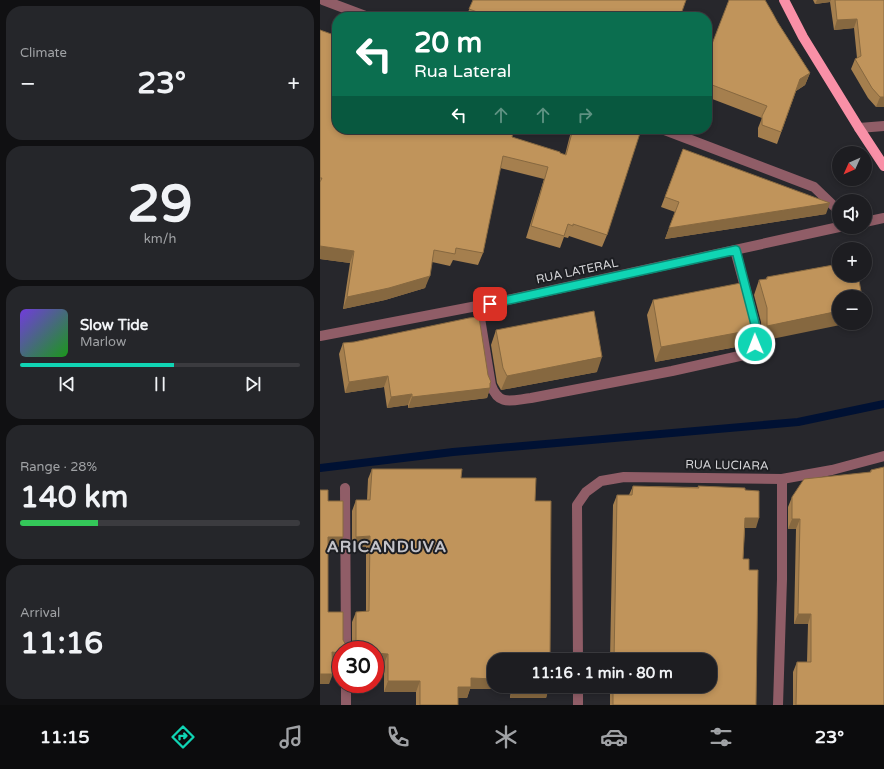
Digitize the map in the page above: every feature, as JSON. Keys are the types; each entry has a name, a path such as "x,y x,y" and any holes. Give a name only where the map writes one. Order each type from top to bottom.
{"main road":[{"path":"784,0 803,37 884,166"}],"street":[{"path":"323,0 355,12"},
{"path":"859,128 884,126"},
{"path":"675,134 814,187 832,204"},
{"path":"872,221 884,218"},
{"name":"RUA LATERAL","path":"320,336 478,306 832,229"},
{"path":"478,306 491,385 494,392 501,400 509,401 530,398 694,366 744,355 749,352 755,344 755,324 736,250"},
{"name":"RUA LUCIARA","path":"578,653 577,505 586,492 601,481 624,477 782,479 832,470 884,456"},
{"path":"778,705 782,579 782,479"},
{"path":"345,488 346,641"},
{"path":"346,693 346,705"},
{"path":"578,693 578,705"}],"building":[{"path":"473,0 686,0 682,12 477,12 469,9"},
{"path":"729,0 765,0 810,73 800,79 781,132 762,125 762,116 767,106 712,85 712,44"},
{"path":"835,0 884,0 884,97 880,97 872,88 855,59 861,56 857,19 837,20"},
{"path":"320,30 332,34 332,134 513,134 512,137 566,155 572,134 640,134 607,235 573,224 573,226 568,224 564,236 531,226 548,167 503,156 483,253 456,248 455,254 434,250 430,276 389,288 347,297 354,251 320,246 320,182 322,178 320,178"},
{"path":"683,149 830,203 669,228 679,202 665,197"},
{"path":"832,265 832,282 859,282 861,290 832,290 832,312 767,326 767,308 759,280 767,279 767,277"},
{"path":"746,282 754,310 754,328 752,330 661,347 653,300"},
{"path":"594,311 602,357 507,376 503,368 496,330"},
{"path":"479,317 488,375 491,382 490,388 412,397 412,394 391,397 388,376 349,382 343,343"},
{"path":"884,467 884,705 796,705 797,662 811,662 811,614 798,614 800,519 792,519 792,497 804,479 871,472 871,470"},
{"path":"372,469 462,469 461,478 536,478 535,501 551,501 550,653 487,653 487,679 471,678 471,687 458,687 458,705 420,705 420,681 388,681 388,654 384,654 384,641 356,641 356,612 369,611 370,536 356,537 356,500 370,500"},
{"path":"633,486 699,488 698,486 745,488 745,490 759,491 759,518 745,518 743,559 749,559 749,570 758,570 756,705 613,705 613,693 717,693 717,653 614,653 617,495 632,495"},
{"path":"320,490 328,490 328,501 343,501 343,537 328,537 328,612 343,612 343,640 332,641 332,674 320,674"}],"waterway":[{"path":"320,468 453,452 798,422 884,404"}],"district":[{"name":"ARICANDUVA","path":"387,546"}],"route":[{"path":"490,304 736,250 755,324 755,344"}]}
